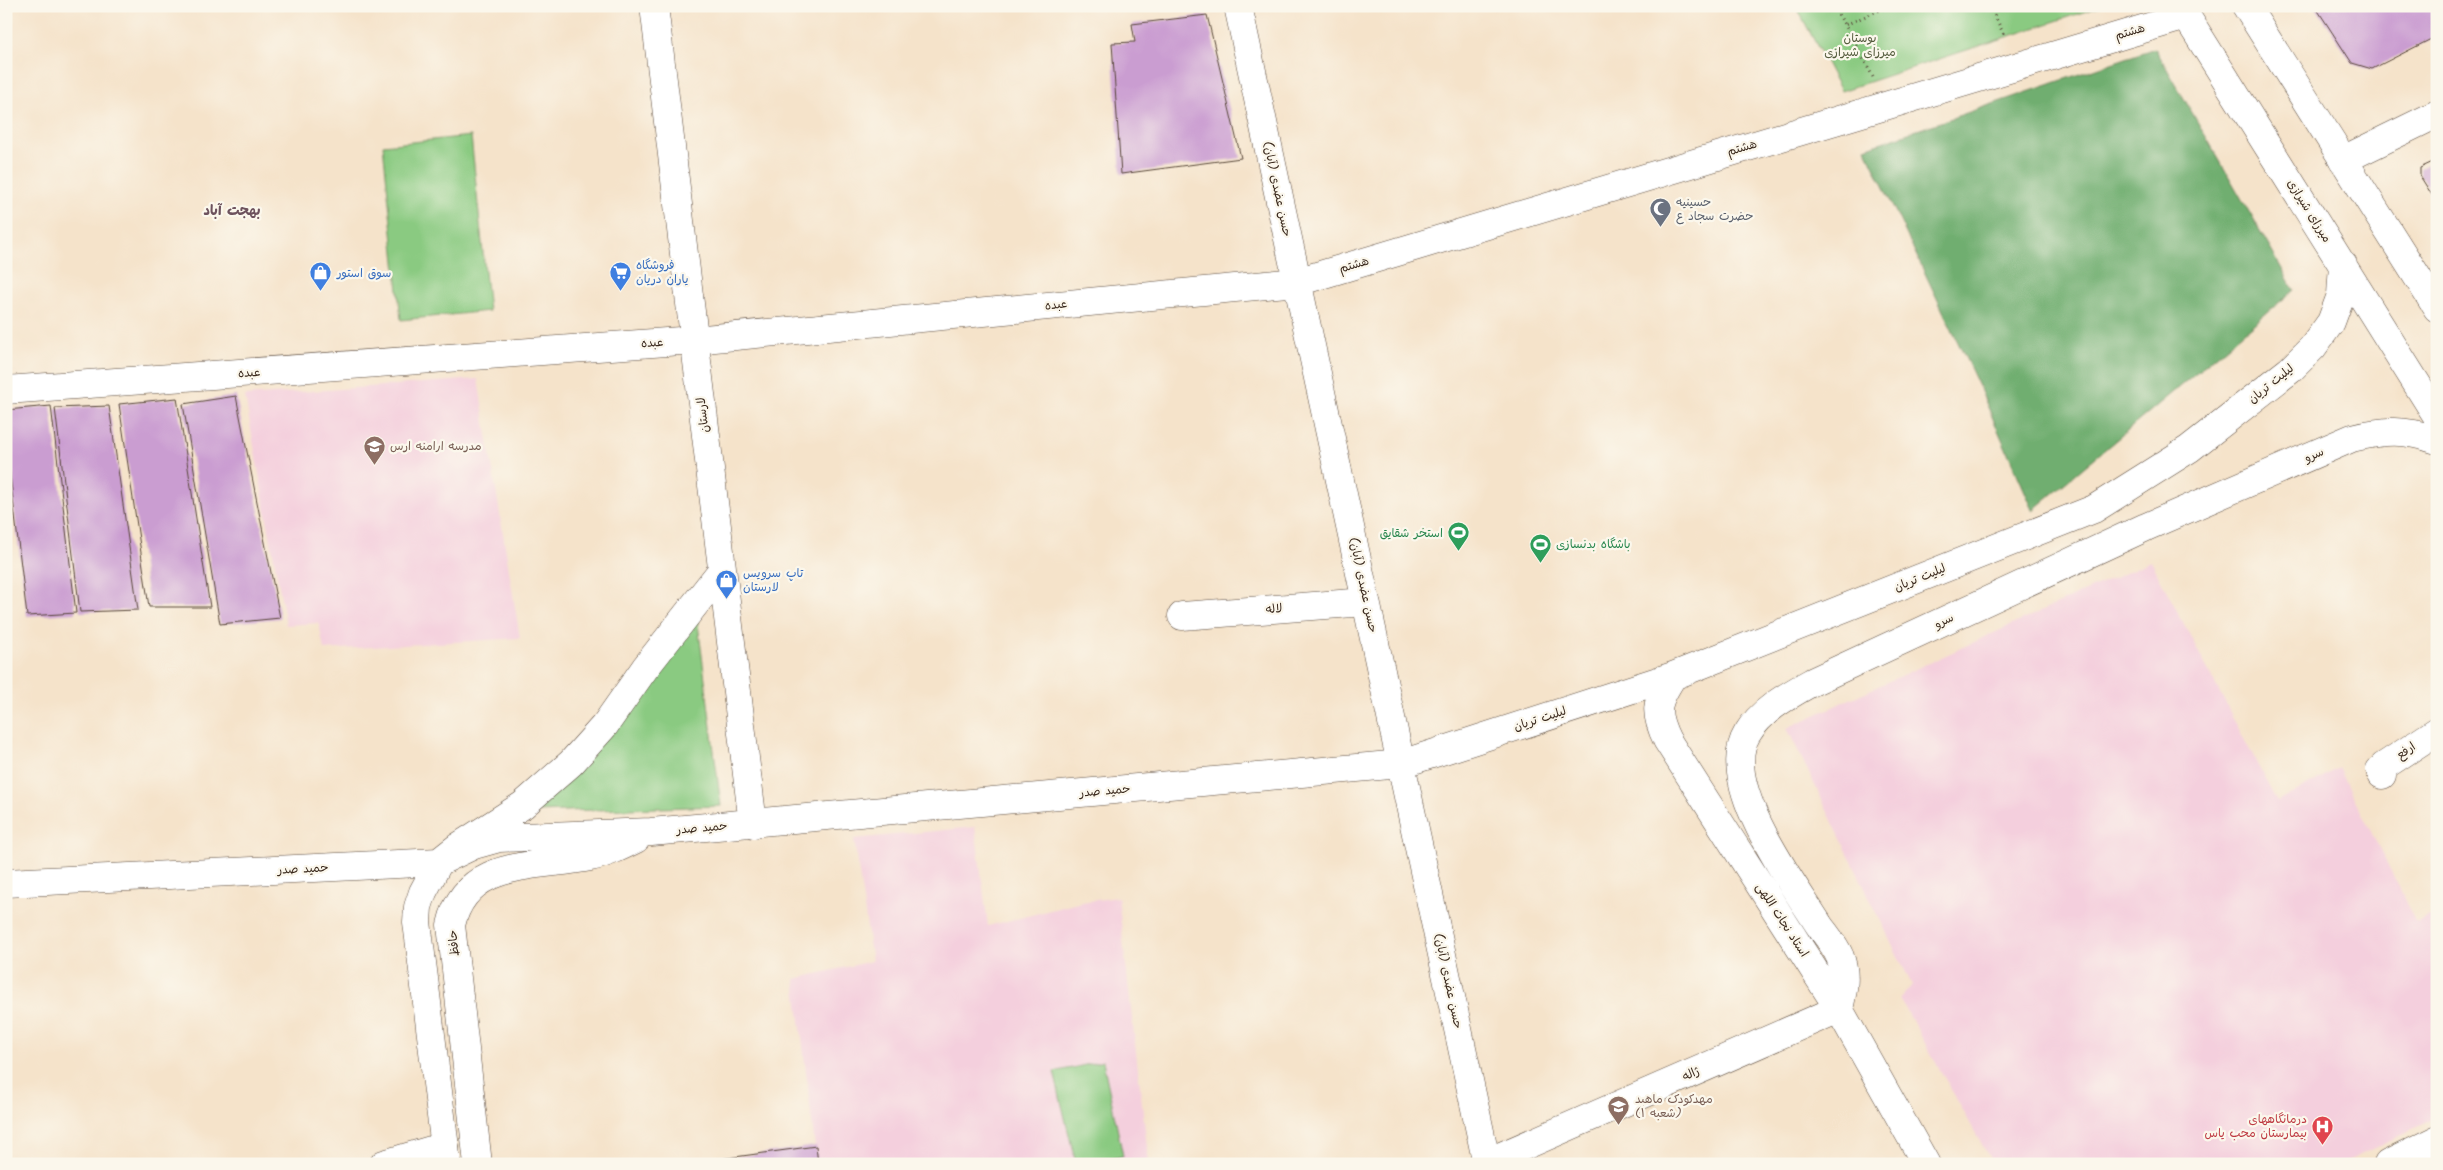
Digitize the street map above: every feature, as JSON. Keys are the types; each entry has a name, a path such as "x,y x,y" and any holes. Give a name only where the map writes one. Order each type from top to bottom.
{"street":[{"name":"لارستان","path":"654,6 753,824"},
{"name":"حسن عضدی (آبان)","path":"1238,6 1486,1163"},
{"path":"2246,6 2437,308"},
{"name":"هشتم","path":"1297,282 1888,105 2183,11"},
{"name":"میرزای شیرازی","path":"2183,11 2437,416"},
{"path":"2343,160 2437,114"},
{"name":"لیلیت تریان","path":"1401,764 1673,676 2094,509 2189,449 2314,347 2331,322 2341,295 2343,264"},
{"name":"عبده","path":"6,390 694,340 1297,282"},
{"name":"سرو","path":"1839,1009 1845,982 1840,956 1759,827 1743,788 1740,770 1741,751 1746,734 1762,717 1784,698 1821,678 2146,527 2352,438 2381,431 2409,432 2437,440"},
{"path":"446,1155 417,922 418,907 423,892 439,862 458,847 523,805 570,763 610,719 645,668 722,570"},
{"name":"لاله","path":"1182,616 1366,602"},
{"name":"استاد نجات اللهی","path":"1673,676 1660,696 1657,707 1658,718 1667,740 1839,1009 1926,1164"},
{"name":"ارفع","path":"2382,775 2380,770 2384,766 2437,731"},
{"name":"حمید صدر","path":"6,882 439,862 488,840 651,832 753,824 1401,764"},
{"name":"حافظ","path":"477,1151 452,925 461,897 482,877 498,872 592,857 651,832"},
{"name":"ژاله","path":"1486,1163 1839,1009"},
{"path":"2388,1164 2437,1140"},
{"path":"384,1164 477,1151"}],"path":[{"path":"1834,6 1888,105"},
{"path":"1844,25 1889,6"},
{"path":"1956,6 1968,10 1983,6"}],"shaded area":[{"name":"مدرسه ارامنه ارس","path":"478,379 520,638 324,650 319,623 286,625 245,396"},
{"path":"2151,561 2277,802 2339,768 2417,923 2437,911 2437,1117 2342,1164 1993,1164 1900,999 1912,985 1787,728"},
{"path":"975,827 988,926 1082,902 1118,897 1149,1164 817,1164 795,979 872,961 854,839"}],"green space":[{"name":"بوستان میرزای شیرازی","path":"1796,6 2102,6 1841,91"},
{"path":"2155,48 2294,290 2033,510 1976,380 1865,148"},
{"path":"471,136 489,311 401,320 383,145"},
{"path":"696,608 721,806 535,812"},
{"path":"1103,1061 1123,1156 1090,1164 1076,1164 1054,1072"}],"building":[{"path":"2315,6 2437,6 2437,36 2372,69 2352,63"},
{"path":"1207,15 1241,158 1121,174 1112,43 1135,42 1132,24"},
{"path":"2437,160 2437,203 2420,176 2420,168"},
{"path":"236,396 280,618 220,624 183,404"},
{"path":"177,398 210,607 149,607 119,404"},
{"path":"51,406 76,613 27,616 6,441 6,410"},
{"path":"109,406 138,610 80,612 55,408"},
{"path":"816,1146 818,1164 690,1164 690,1163"}],"place":[{"name":"حسینیه حضرت سجاد ع","path":"1660,228"},
{"name":"فروشگاه یاران دریان","path":"620,291"},
{"name":"سوق استور","path":"321,292"},
{"name":"مدرسه ارامنه ارس","path":"374,465"},
{"name":"استخر شقایق","path":"1459,552"},
{"name":"باشگاه بدنسازی","path":"1540,563"},
{"name":"تاپ سرویس لارستان","path":"727,599"},
{"name":"مهدکودک ماهبد (شعبه ۱)","path":"1619,1125"},
{"name":"درمانگاههای بیمارستان محب یاس","path":"2323,1145"}],"district":[{"name":"بهجت آباد","path":"232,211"}]}
